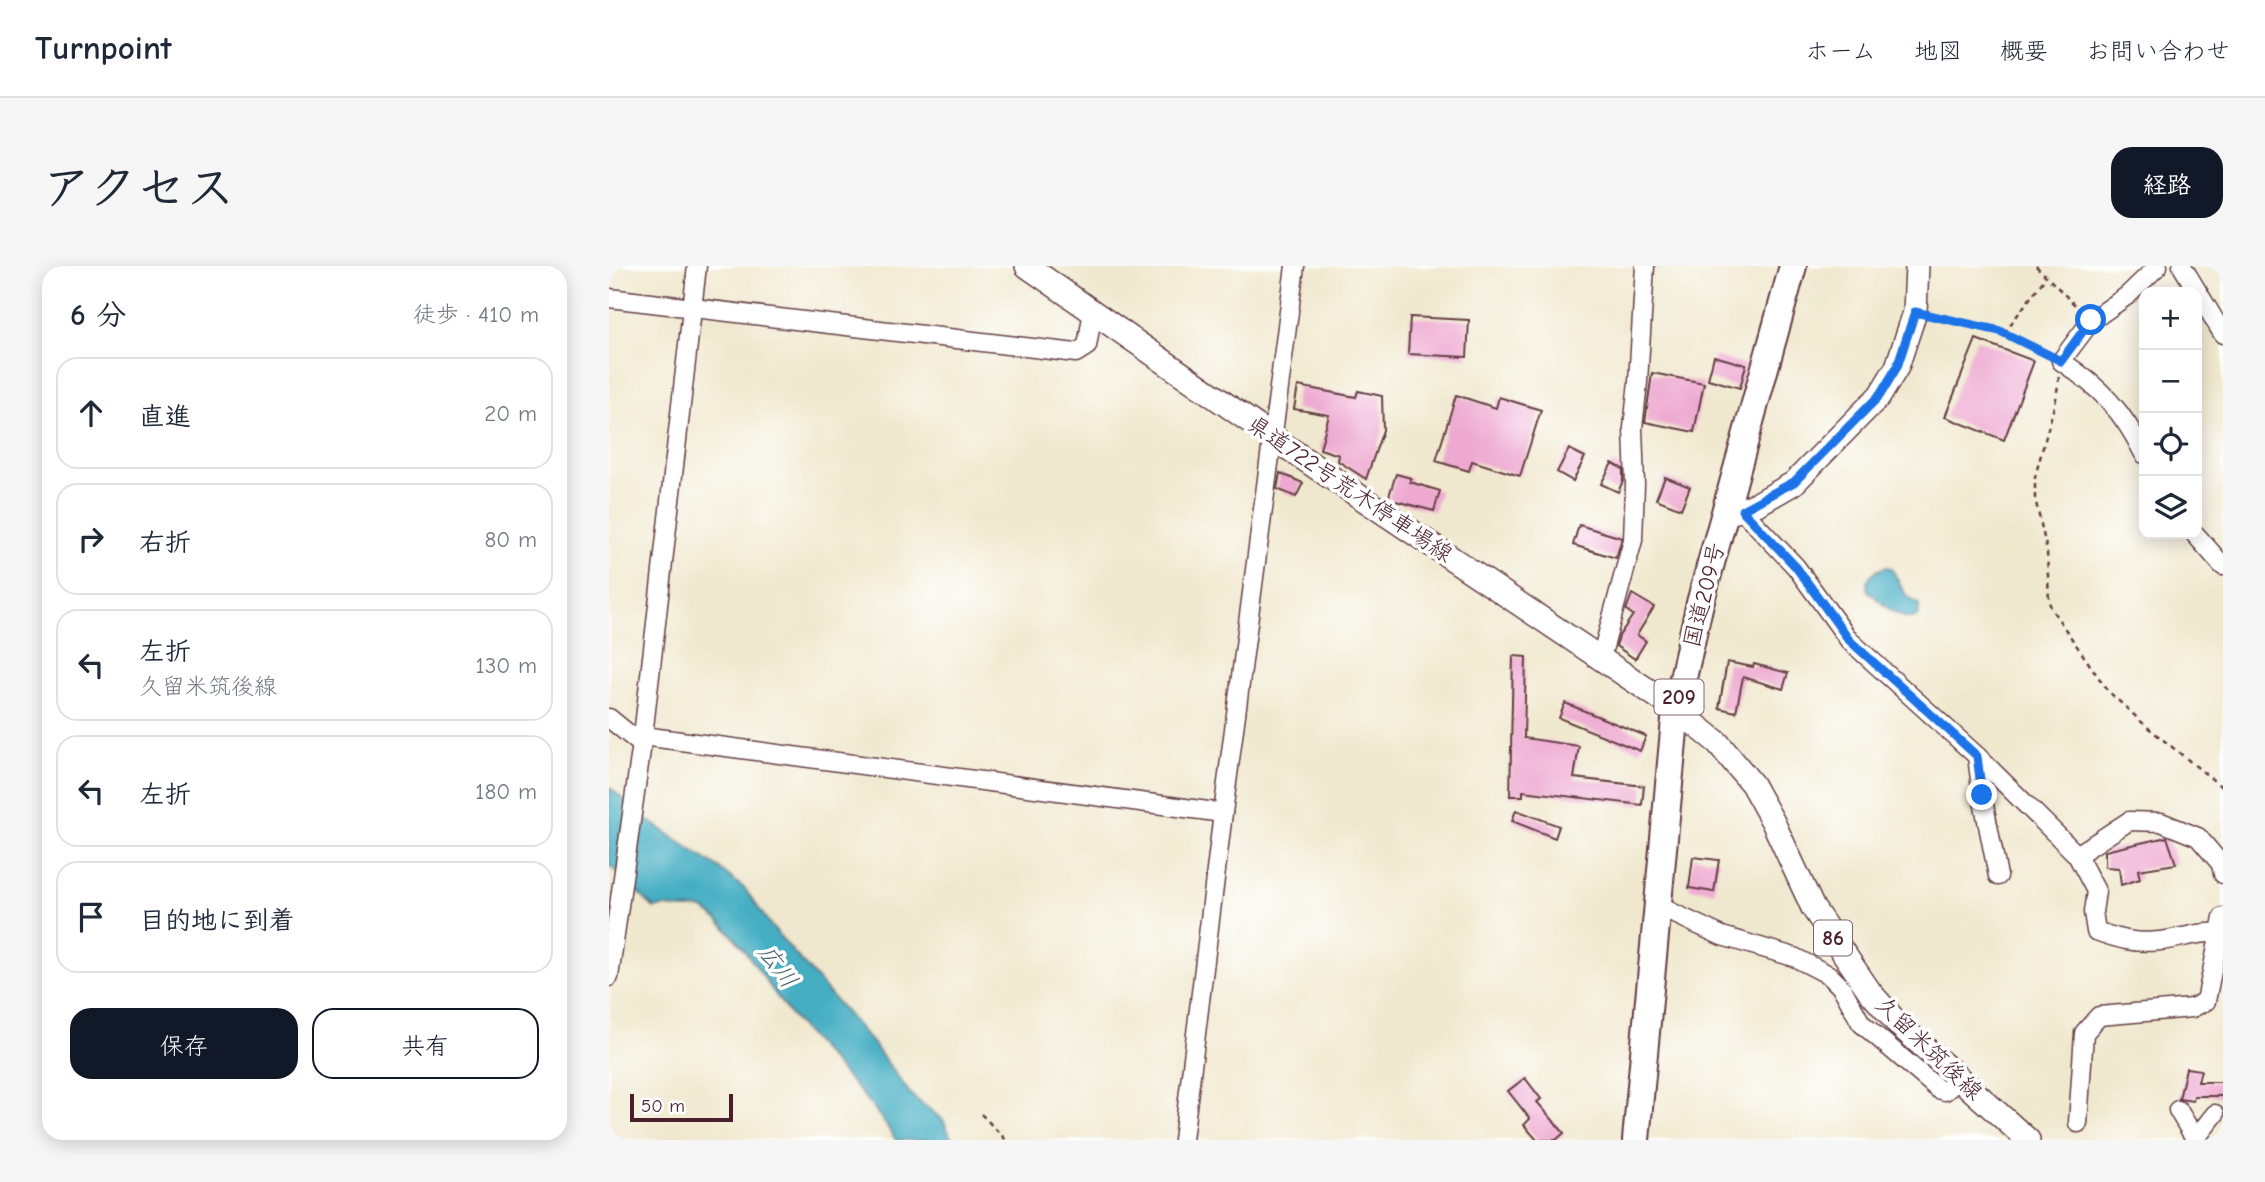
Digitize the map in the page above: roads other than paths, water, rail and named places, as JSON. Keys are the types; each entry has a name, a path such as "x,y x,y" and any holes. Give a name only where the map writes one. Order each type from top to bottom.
{"highway":[{"name":"国道209号","path":"1636,1140 1676,709 1700,603 1734,511 1793,266"}],"main road":[{"name":"県道722号荒木停車場線","path":"1027,266 1272,436 1676,709"},
{"path":"1734,511 1794,482 1880,395 1897,367 1915,312 1917,266"},
{"name":"久留米筑後線","path":"1676,709 1718,743 1752,784 1813,908 1870,992 1898,1024 2028,1140"}],"street":[{"path":"609,977 615,912 641,743 697,266"},
{"path":"1183,1140 1295,266"},
{"path":"1601,658 1633,540 1633,428 1645,266"},
{"path":"2139,444 2130,425 2097,387 2061,361 2091,320 2127,295 2158,266"},
{"path":"2182,266 2223,334"},
{"path":"609,298 1076,353 1087,346 1093,311"},
{"path":"1734,511 1796,567 1849,640 1977,756 2077,855 2096,891 2093,912 2096,931 2124,942 2160,941 2207,932 2221,925"},
{"path":"2199,539 2223,566"},
{"path":"609,718 641,743 1223,813"},
{"path":"1977,756 1998,876"},
{"path":"2077,855 2129,821 2161,822 2198,837 2221,864 2223,874"},
{"path":"1658,906 1722,936 1794,957 1816,967 1842,988 1861,1023 1938,1089 1945,1091 1960,1079"},
{"path":"2078,1123 2084,1033 2099,1016 2192,1008 2206,1001 2221,925"},
{"path":"2178,1110 2196,1139 2215,1114"}],"water":[{"path":"1886,567 1891,568 1906,595 1919,605 1918,616 1912,618 1899,615 1868,591 1867,582 1871,575"},
{"name":"広川","path":"609,787 649,821 745,889 771,926 873,1044 912,1096 943,1120 952,1140 896,1140 860,1092 792,1017 725,927 700,908 654,908 609,865"}]}
